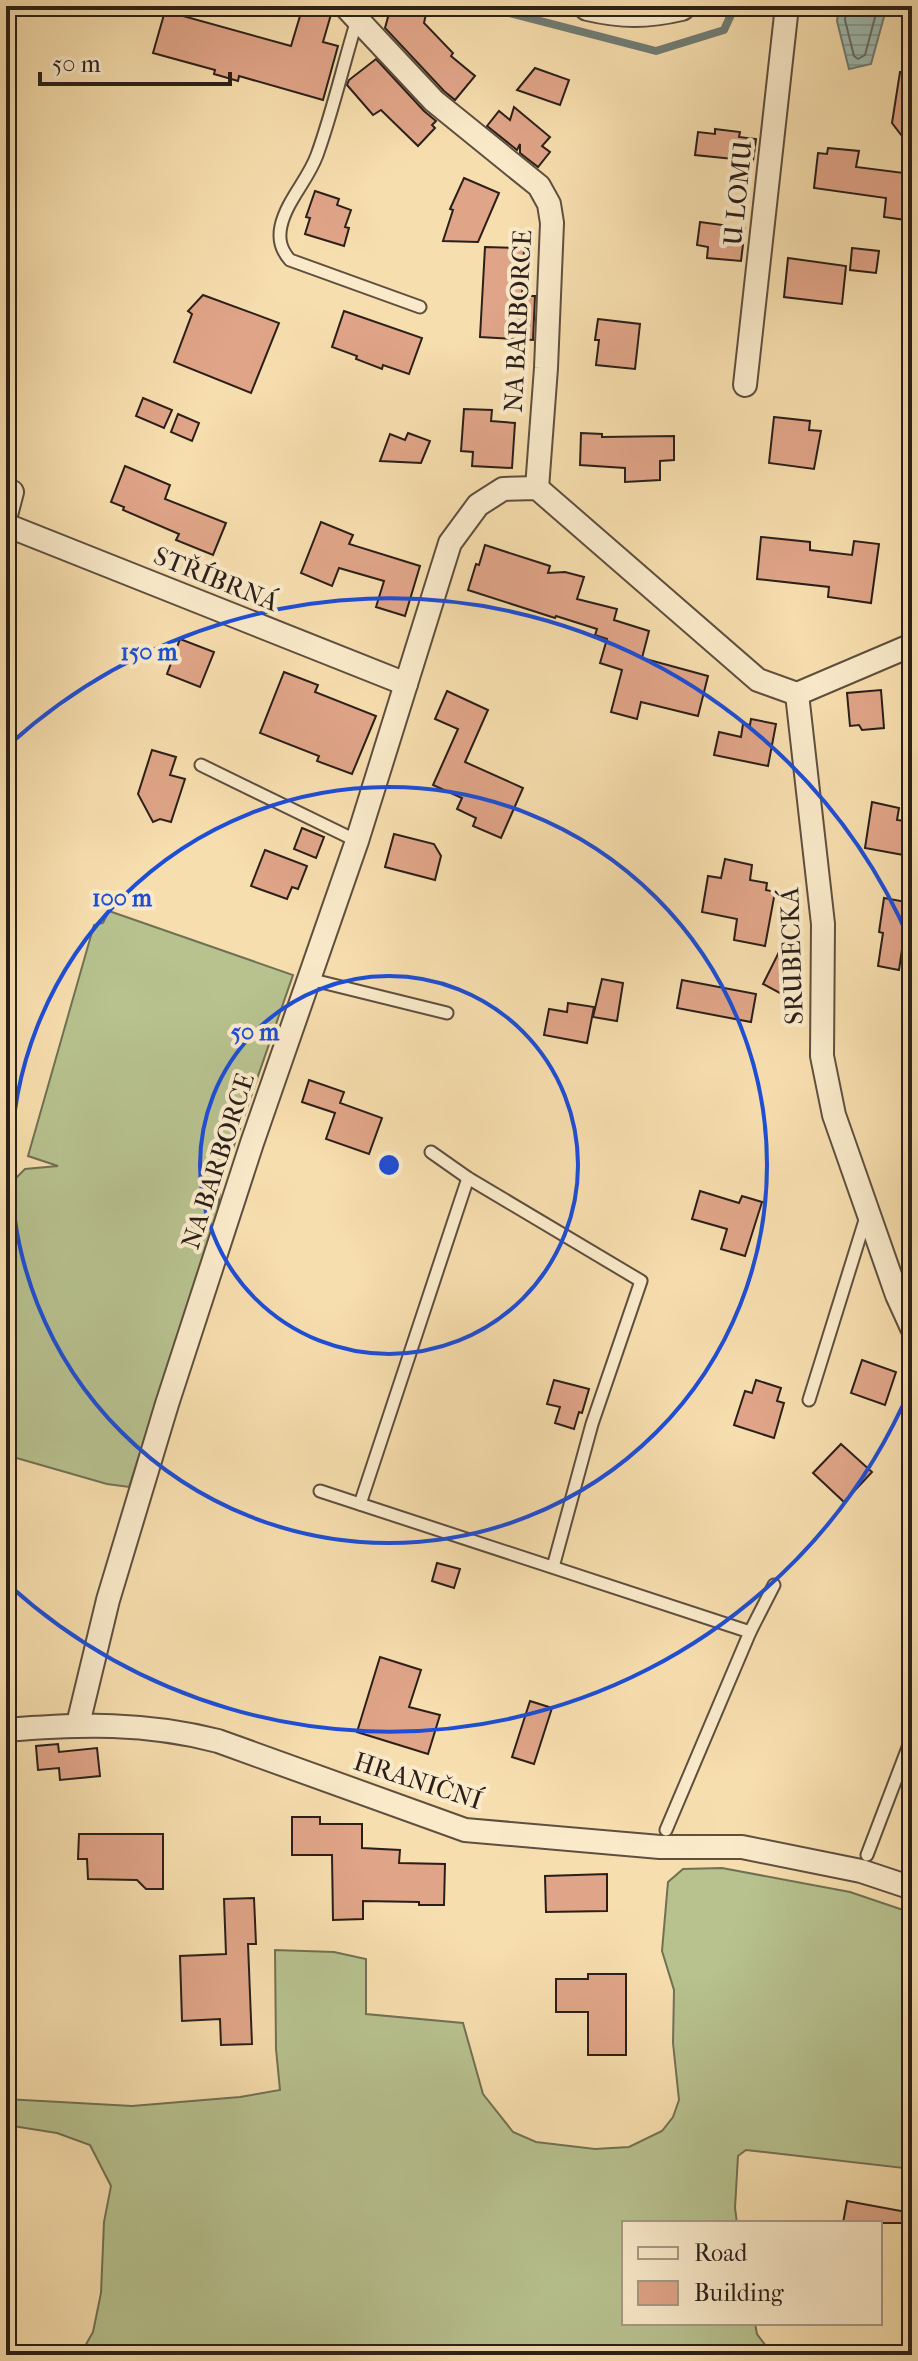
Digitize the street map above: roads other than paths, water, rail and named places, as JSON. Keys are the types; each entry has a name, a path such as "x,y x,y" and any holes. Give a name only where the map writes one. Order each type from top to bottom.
{"street":[{"path":"588,6 619,13 681,6"},
{"name":"U LOMU","path":"745,385 787,6"},
{"name":"NA BARBORCE","path":"78,1724 108,1600 167,1404 252,1143 357,841 450,543 478,505 503,489 537,488 546,368 552,223 549,204 539,186 434,101 351,13"},
{"path":"537,488 758,680 797,694 912,645"},
{"path":"6,515 12,492"},
{"name":"STŘÍBRNÁ","path":"6,525 406,684"},
{"name":"SRUBECKÁ","path":"797,694 823,924 822,1056 834,1115 897,1295 912,1328"},
{"name":"HRANIČNÍ","path":"6,1730 78,1724 179,1731 218,1741 465,1830 660,1847 742,1847 861,1871 912,1888"}],"lane":[{"path":"351,13 316,158 288,206 281,226 282,251 290,260 420,307"},
{"path":"201,765 357,841"},
{"path":"309,979 447,1013"},
{"path":"431,1152 468,1178 641,1281 592,1424 553,1567"},
{"path":"360,1504 468,1178"},
{"path":"809,1400 868,1212"},
{"path":"320,1491 750,1632"},
{"path":"666,1830 750,1632 774,1585"},
{"path":"867,1855 912,1737"}],"water":[{"path":"839,6 887,6 871,64 849,69 837,21"}],"waterway":[{"path":"482,6 656,51 724,30 735,6"}]}
